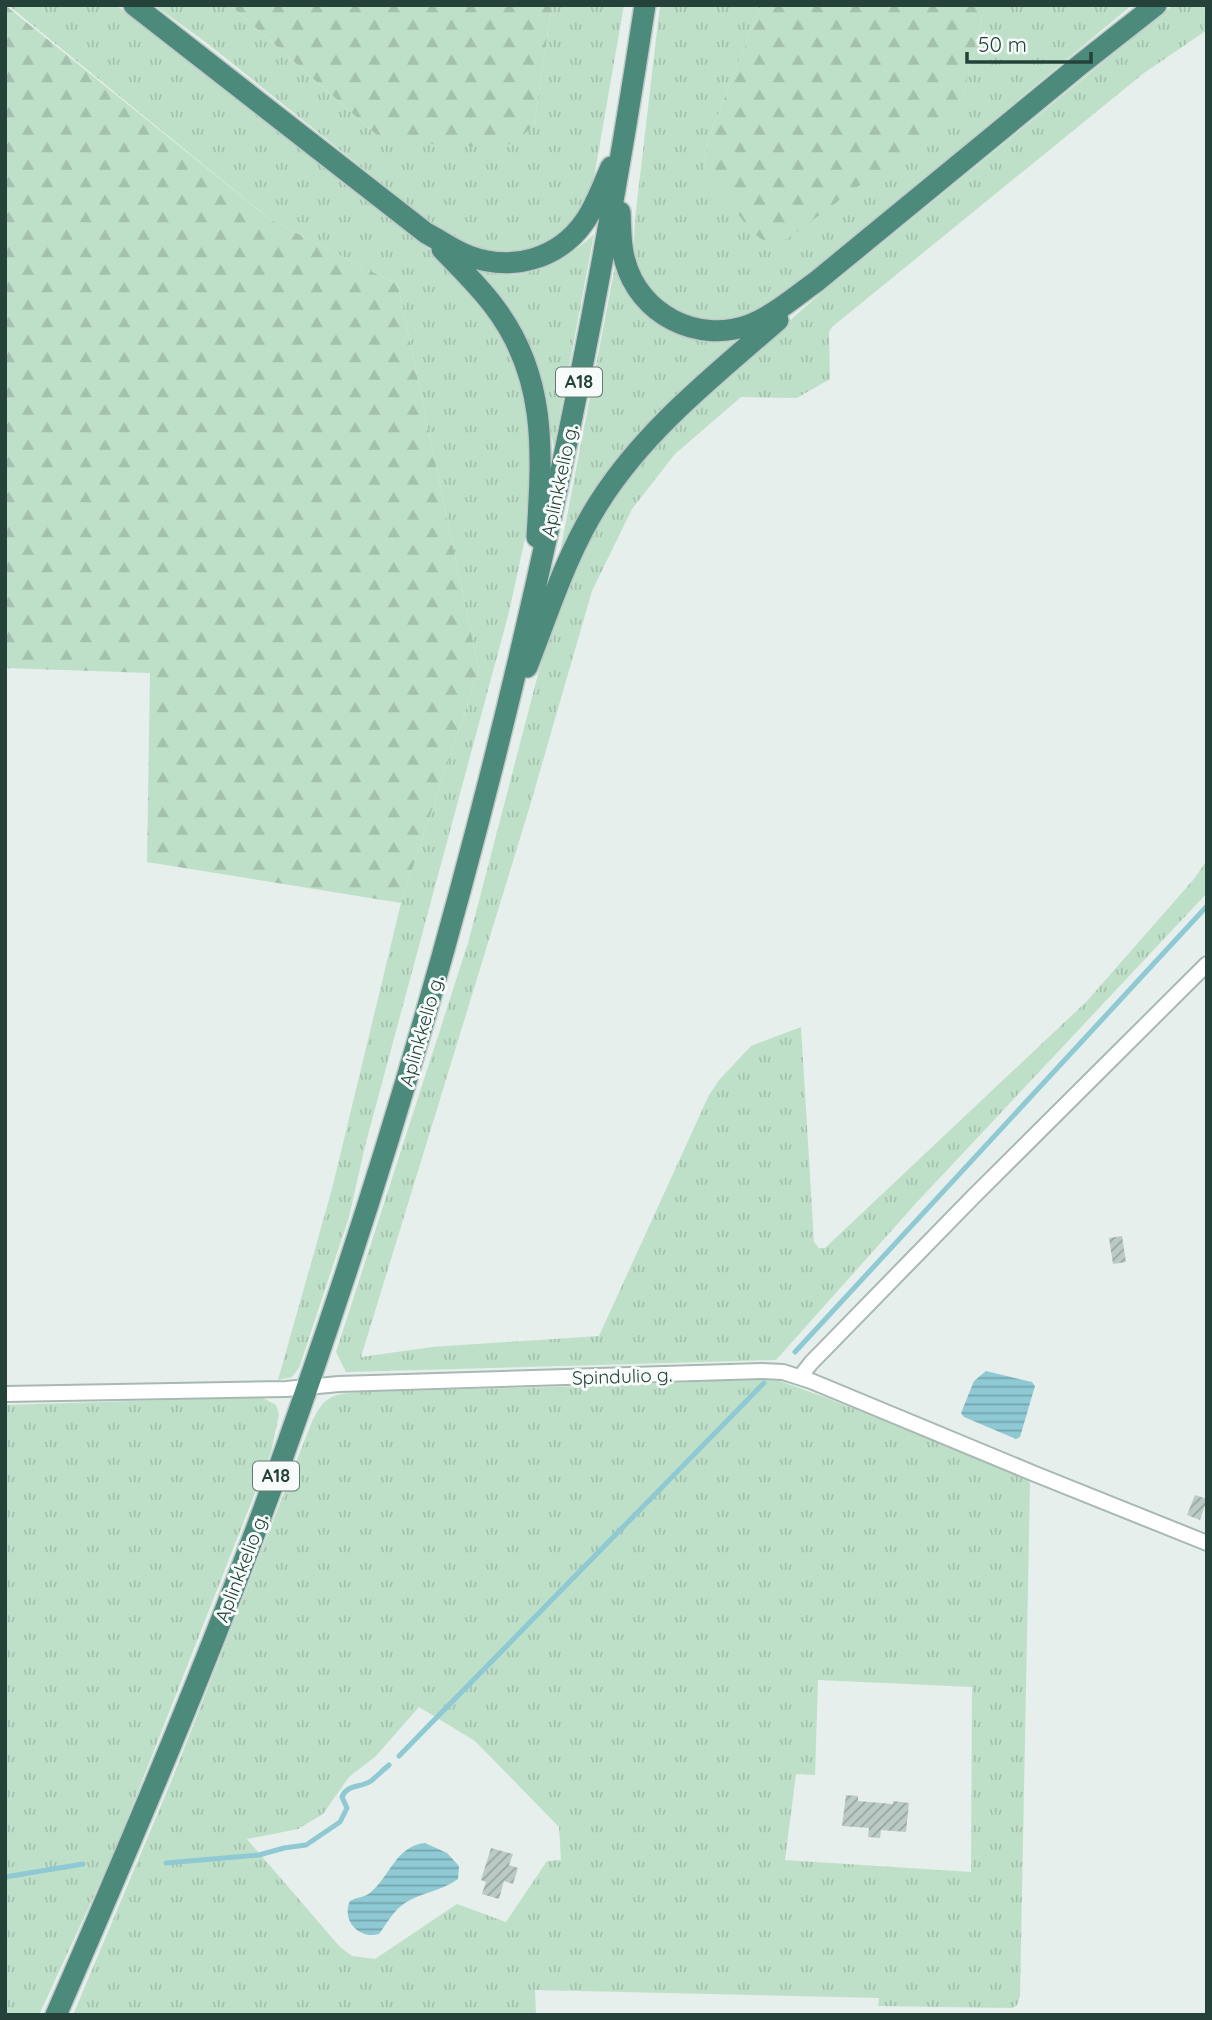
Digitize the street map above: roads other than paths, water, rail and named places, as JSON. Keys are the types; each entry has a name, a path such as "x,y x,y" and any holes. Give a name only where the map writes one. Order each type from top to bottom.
{"highway":[{"name":"Aplinkkelio g.","path":"56,2015 160,1775 255,1534 366,1213 456,910 501,735 557,497 618,175 645,5"},
{"path":"1081,64 1144,5"},
{"path":"618,175 623,250 631,278 643,297 659,313 682,325 704,331 725,332 750,325 817,281 1156,5"},
{"path":"137,7 426,233 494,306 511,334 530,379 537,406 541,442 534,587"},
{"path":"426,233 468,256 497,263 517,263 545,256 564,244 587,219 622,144"},
{"path":"501,735 578,539 621,470 670,416 778,320 817,281"}],"street":[{"path":"800,1377 974,1196 1207,964"},
{"name":"Spindulio g.","path":"5,1394 307,1388 339,1384 783,1372 1207,1543"}],"water":[{"path":"986,1371 1032,1382 1035,1386 1020,1437 1016,1439 964,1417 961,1413 974,1381"},
{"path":"425,1843 447,1853 459,1866 458,1879 405,1903 379,1934 359,1931 348,1915 350,1901 369,1894 400,1856 415,1845"}],"waterway":[{"path":"795,1352 1207,906"},
{"path":"399,1756 764,1383"},
{"path":"166,1863 259,1855 306,1845 340,1822 347,1808 342,1797 347,1790 371,1781 389,1765"},
{"path":"5,1877 83,1864"}]}
